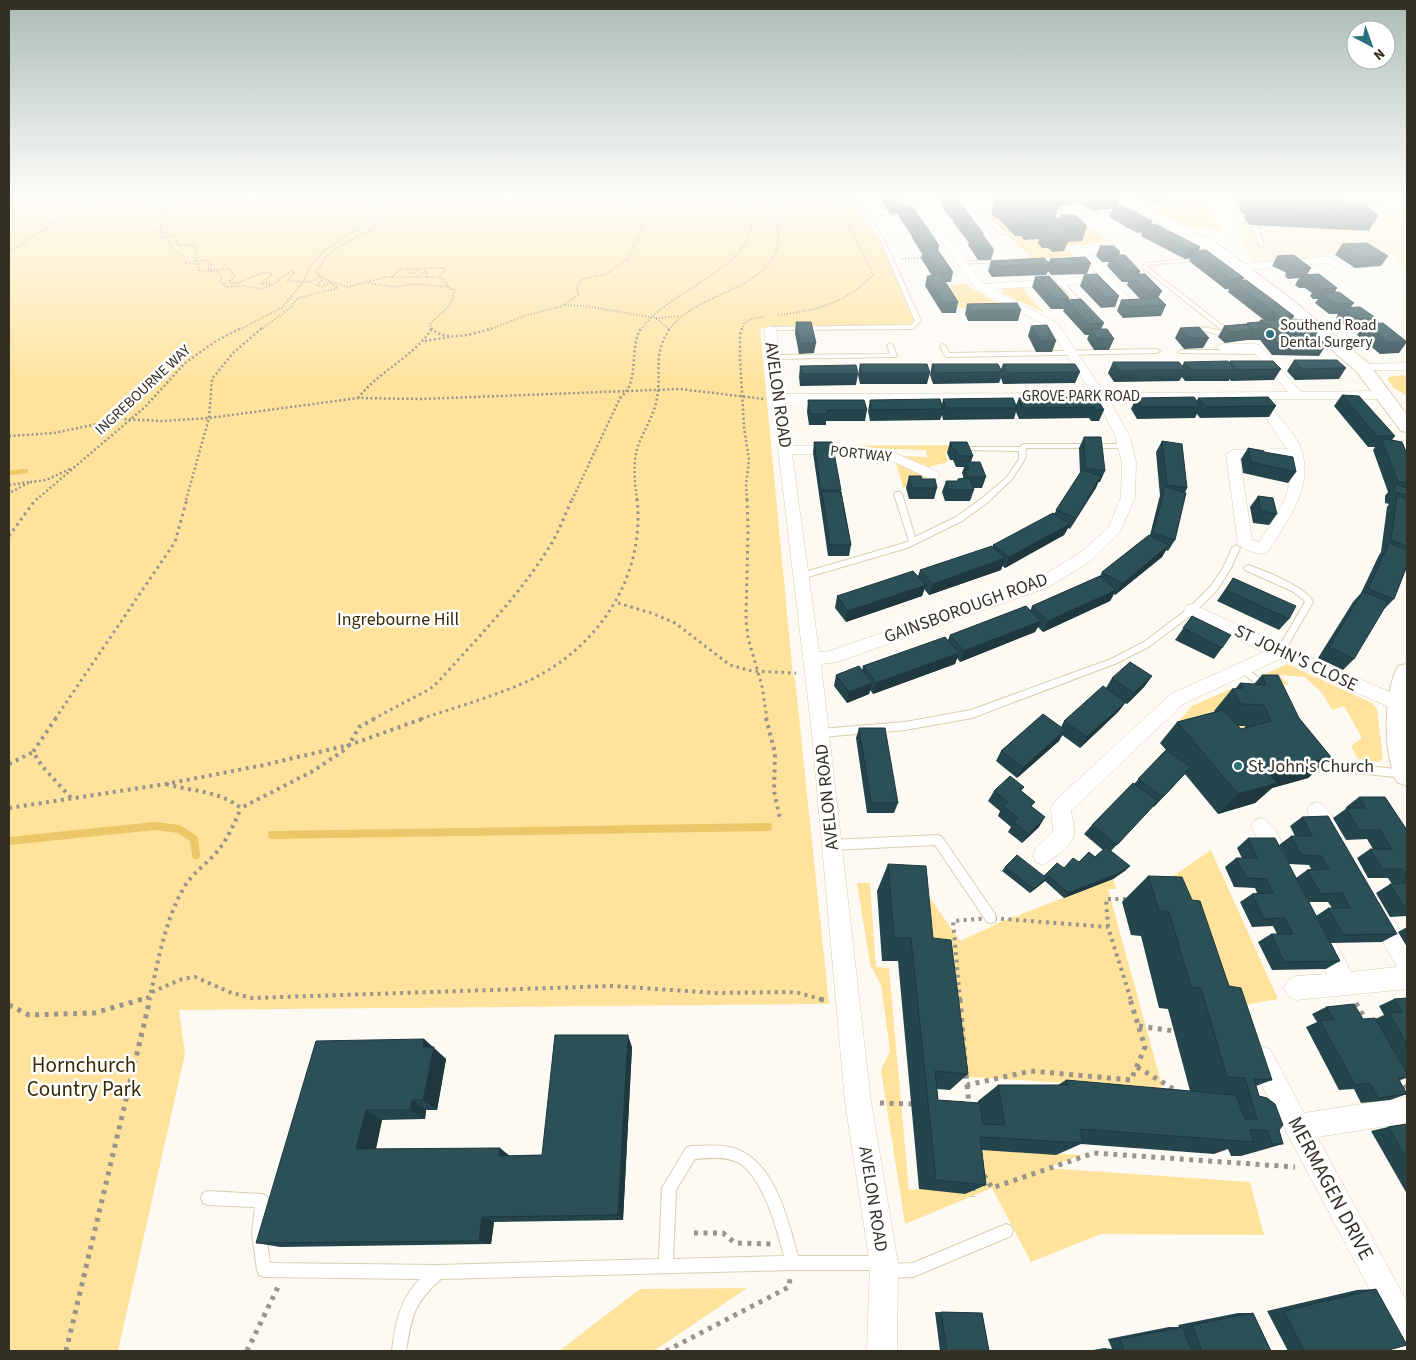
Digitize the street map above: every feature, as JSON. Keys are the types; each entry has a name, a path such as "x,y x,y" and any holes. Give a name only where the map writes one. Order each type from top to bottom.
{"street":[{"path":"959,259 974,282 981,288 997,285 1105,279"},
{"path":"1089,259 1127,302"},
{"path":"1227,259 1242,267 1363,368 1406,425"},
{"path":"1242,267 1329,260 1337,265"},
{"name":"GAINSBOROUGH ROAD","path":"812,666 831,657 1043,583 1085,557 1115,529 1128,497 1129,462 1122,435 1100,396 1053,325 981,288"},
{"name":"AVELON ROAD","path":"770,330 774,399 786,450 821,733 858,1102 884,1267 882,1351"},
{"path":"1221,347 1255,347 1296,395"},
{"path":"1363,368 1407,367"},
{"path":"1256,395 1293,446 1294,453 1298,483 1277,527 1262,549 1245,543 1233,454 1294,453"},
{"name":"GROVE PARK ROAD","path":"774,399 1383,395"},
{"name":"PORTWAY","path":"786,450 839,450 895,457 933,475"},
{"name":"ST JOHN'S CLOSE","path":"1192,610 1280,652 1400,704"},
{"path":"1043,855 1064,835 1061,808 1177,699 1280,652"},
{"path":"1407,673 1400,704 1399,736 1407,774"},
{"path":"1317,811 1342,853"},
{"path":"1261,827 1289,879"},
{"path":"1372,904 1407,963"},
{"path":"1312,922 1345,984"},
{"path":"1296,988 1407,978"},
{"name":"MERMAGEN DRIVE","path":"1254,1046 1407,1331"},
{"path":"1298,1127 1407,1110"}],"lane":[{"path":"770,330 913,327 918,322 917,315 890,259"},
{"path":"982,259 1009,260"},
{"path":"1194,259 1146,264 1144,267 1229,333"},
{"path":"1061,282 1083,307"},
{"path":"1203,329 1220,333 1239,332"},
{"path":"773,357 894,356 890,345"},
{"path":"943,346 947,355 1158,351"},
{"path":"1181,352 1260,352"},
{"path":"801,576 904,546 959,519 984,501 1010,478 1022,459 1023,446 1124,446"},
{"path":"970,448 1023,449"},
{"path":"898,494 912,542"},
{"path":"821,733 905,726 972,714 1114,662 1147,644 1192,610 1214,588 1227,568 1236,548"},
{"path":"1248,568 1288,585 1300,592 1309,602 1280,652"},
{"path":"1243,669 1259,682 1267,699"},
{"path":"1307,759 1313,765 1407,774"},
{"path":"832,845 938,840 990,918"},
{"path":"666,1266 669,1188 690,1153 722,1152 747,1160 763,1180 780,1218 793,1263"},
{"path":"208,1198 262,1200 259,1234 264,1270 284,1271 438,1272 793,1263 913,1270 1006,1231"},
{"path":"399,1351 406,1310 422,1286 438,1272"}],"path":[{"path":"184,259 186,263 198,264 199,270 217,272 222,277 221,282 226,287 245,286 255,290 266,288 291,271 294,273 288,281 291,283 332,282 347,287 391,277 438,277 444,279 448,287"},
{"path":"194,259 194,261 206,260 211,264 208,268 209,270 230,269 234,276 230,281 233,284 264,272 272,274 261,284 275,282"},
{"name":"INGREBOURNE WAY","path":"9,536 38,497 132,419 158,395 190,358 216,341 283,307 303,282 311,265 316,259"},
{"path":"9,764 33,752 175,542 209,418 212,379 233,353 256,332 289,309 298,298 338,288 316,272 325,259"},
{"path":"564,305 578,295 578,287 582,279 606,274 628,259"},
{"path":"66,1351 168,922 182,890 193,874 215,854 228,837 241,808 312,771 349,745 359,727 430,689 440,681 503,610 530,575 553,540 620,398 628,390 635,343 643,326 671,300 732,259"},
{"path":"9,808 166,784 264,765 349,745 526,682 576,650 594,633 618,603 635,552 639,527 635,467 636,452 656,404 658,389 657,356 669,329 680,316 703,301 752,278 771,263 773,259"},
{"path":"391,277 396,271 444,268 446,270 444,274 438,277"},
{"path":"408,269 409,273 413,274 419,269"},
{"path":"414,277 424,271 427,272 426,275 428,277"},
{"path":"321,282 317,285 321,287 332,282"},
{"path":"358,398 378,375 410,354 425,341 431,330 430,324 452,302 454,290 448,287 415,284 394,287 366,282"},
{"path":"425,341 486,330 543,310 564,305 585,306 656,318 680,316"},
{"path":"656,318 669,329"},
{"path":"431,330 441,335 456,336"},
{"path":"9,436 54,433 105,421 132,419 162,422 209,418 358,398 421,399 658,389 699,390 774,399"},
{"path":"9,486 46,480 73,468"},
{"path":"9,494 30,482"},
{"path":"618,603 642,609 671,621 716,656 739,668 777,673 812,666"},
{"path":"33,752 42,766 72,799"},
{"path":"166,784 175,788 207,790 225,795 235,801 241,808"},
{"path":"1133,900 1106,899 1108,927 1145,1047 1131,1080 1134,1088"},
{"path":"960,1107 969,1107 953,920 990,918 1108,927"},
{"path":"9,1005 29,1015 94,1014 151,995 182,979 196,977 232,993 252,998 612,986 716,993 788,992 799,993 824,1001 848,1000"},
{"path":"1345,984 1369,1025"},
{"path":"1139,1026 1174,1031"},
{"path":"1137,1067 1179,1092"},
{"path":"967,1086 1031,1072 1131,1080"},
{"path":"1398,1074 1407,1090"},
{"path":"858,1102 922,1105"},
{"path":"983,1173 992,1188 1094,1153 1320,1169"},
{"path":"973,1178 973,1197"},
{"path":"694,1233 724,1233 735,1243 773,1244"},
{"path":"666,1351 788,1287 793,1263"},
{"path":"247,1351 284,1271"}],"shaded area":[{"path":"1252,259 1297,259 1255,263"},
{"path":"1396,259 1407,259 1407,271"}],"green space":[{"name":"Ingrebourne Hill","path":"9,259 888,259 915,321 908,326 760,328 793,676 795,678 829,1004 179,1010 185,1054 118,1351 9,1351"},
{"path":"966,284 1006,308 959,308 950,285"},
{"path":"1021,287 1043,312 1001,293 1004,288"},
{"path":"1403,375 1407,377 1407,396 1394,388 1388,380 1388,377"},
{"path":"966,445 969,452 945,452 948,462 929,467 903,456 927,457 926,450 799,446"},
{"path":"896,463 924,474 926,480 919,487 903,487"},
{"path":"1287,664 1372,703 1377,709 1383,759 1378,762 1358,759 1351,746 1362,738 1344,706 1332,710 1323,694 1305,677 1279,675 1289,685 1267,683 1261,676"},
{"path":"1233,688 1243,697 1245,726 1251,742 1189,735 1180,720 1192,706"},
{"path":"1211,850 1278,999 1218,1010 1176,893 1173,876"},
{"path":"1113,879 1117,889 1108,889 1163,1089 954,1076 916,886 931,899 960,941 1003,921"},
{"path":"857,883 870,883 876,967 889,968 909,1190 919,1189 961,1149 1082,1155 1046,1168 1250,1182 1264,1235 1101,1234 1031,1262 992,1188 905,1224 881,1070 890,1051 881,985 870,964"},
{"path":"747,1288 654,1351 559,1351 640,1289"}],"building":[{"path":"931,259 944,259 953,272 939,272"},
{"path":"1045,259 1050,264 995,267 991,261"},
{"path":"1050,259 1087,259 1091,263 1055,265"},
{"path":"1115,259 1129,259 1140,271 1126,272"},
{"path":"1205,259 1219,259 1244,278 1231,279"},
{"path":"1285,259 1300,259 1311,268 1294,269 1290,266 1296,266"},
{"path":"1097,274 1119,296 1105,297 1084,275"},
{"path":"1131,274 1145,274 1162,291 1148,292"},
{"path":"1319,274 1337,288 1320,289 1316,286 1321,285 1311,277 1305,278 1301,275"},
{"path":"941,275 958,302 944,303 927,276"},
{"path":"1049,276 1069,298 1055,299 1035,277"},
{"path":"1246,280 1294,316 1280,317 1233,281"},
{"path":"1339,292 1354,303 1336,304 1321,293"},
{"path":"1159,298 1166,305 1128,307 1121,300"},
{"path":"1081,299 1104,323 1089,324 1067,300"},
{"path":"1017,303 1021,310 971,311 967,304"},
{"path":"1360,307 1376,318 1357,319 1342,308"},
{"path":"1260,320 1310,320 1320,329 1273,329 1269,324 1264,324"},
{"path":"796,322 811,322 816,343 800,343"},
{"path":"1259,322 1257,325 1261,329 1253,329 1247,323"},
{"path":"1383,323 1407,342 1388,343 1364,324"},
{"path":"1246,324 1253,330 1231,332 1224,326"},
{"path":"1047,325 1056,341 1040,341 1031,326"},
{"path":"1199,327 1209,338 1190,338 1180,328"},
{"path":"1091,329 1107,329 1114,339 1098,339"},
{"path":"1270,334 1316,335 1326,345 1278,344"},
{"path":"1294,360 1337,360 1346,368 1302,369"},
{"path":"1228,361 1235,370 1191,370 1184,362"},
{"path":"1230,361 1273,361 1281,369 1237,370"},
{"path":"1113,362 1179,362 1185,370 1118,371"},
{"path":"860,364 927,364 930,373 862,373"},
{"path":"932,364 998,364 1002,372 935,373"},
{"path":"1003,364 1075,364 1080,372 1007,373"},
{"path":"856,365 858,374 802,374 800,366"},
{"path":"1342,395 1359,396 1395,436 1377,436"},
{"path":"1096,397 1104,410 1096,410 1094,407 1023,408 1019,398"},
{"path":"1194,397 1201,407 1142,407 1136,398"},
{"path":"1268,397 1276,406 1206,407 1198,398"},
{"path":"1013,398 1017,408 946,408 943,399"},
{"path":"940,399 943,409 872,410 870,400"},
{"path":"808,400 864,400 867,410 827,410 827,414 810,414"},
{"path":"1084,437 1101,437 1105,471 1085,468"},
{"path":"1381,438 1402,442 1407,454 1407,483 1398,482"},
{"path":"1162,441 1182,444 1187,488 1167,485"},
{"path":"814,442 832,442 841,490 821,490"},
{"path":"950,442 967,442 973,456 959,456"},
{"path":"1248,448 1293,457 1296,472 1251,462"},
{"path":"966,462 980,462 986,477 968,477 965,470 969,470"},
{"path":"1082,470 1101,476 1076,518 1056,510"},
{"path":"909,476 935,479 937,488 912,488"},
{"path":"970,478 974,490 949,490 946,481 958,481 958,479"},
{"path":"1395,484 1407,488 1407,495 1394,492"},
{"path":"1165,487 1186,493 1175,540 1153,533"},
{"path":"822,492 841,492 851,545 830,545"},
{"path":"1258,496 1273,498 1277,514 1261,511"},
{"path":"1397,496 1407,499 1407,546 1391,540"},
{"path":"1053,513 1070,524 1009,557 993,545"},
{"path":"1149,535 1169,545 1122,584 1102,572"},
{"path":"1389,543 1407,550 1407,566 1394,599 1368,589"},
{"path":"992,546 1005,558 933,584 920,570"},
{"path":"913,571 926,585 848,611 837,596"},
{"path":"1100,576 1116,590 1048,621 1032,606"},
{"path":"1233,578 1296,606 1289,619 1226,590"},
{"path":"1363,591 1388,602 1354,659 1329,647"},
{"path":"1026,606 1041,621 964,651 950,635"},
{"path":"1192,616 1231,635 1222,648 1183,628"},
{"path":"945,637 959,653 876,683 863,666"},
{"path":"1130,662 1152,676 1134,693 1112,678"},
{"path":"859,666 872,683 849,692 836,675"},
{"path":"1262,675 1278,675 1299,718 1331,757 1269,774 1277,783 1238,794 1177,722 1223,710 1241,729 1271,721 1264,705 1241,704 1232,689 1243,688 1240,683 1266,685"},
{"path":"1103,686 1126,702 1087,737 1064,721"},
{"path":"1043,714 1065,730 1023,768 1001,751"},
{"path":"859,728 885,728 898,803 871,803"},
{"path":"1166,750 1191,767 1163,797 1138,779"},
{"path":"1010,776 1024,787 1020,790 1035,802 1031,806 1045,817 1029,834 1014,822 1018,818 1003,806 1008,802 994,791"},
{"path":"1133,783 1158,801 1117,845 1092,825"},
{"path":"1359,797 1385,797 1407,830 1407,876 1403,869 1382,869 1370,849 1392,849 1380,830 1359,830 1346,808 1366,808"},
{"path":"1328,816 1397,934 1343,935 1328,908 1350,908 1342,893 1321,894 1307,870 1329,869 1321,856 1301,855 1291,836 1312,836 1302,817"},
{"path":"1248,838 1275,838 1340,961 1284,962 1271,934 1293,934 1285,918 1264,919 1252,894 1273,893 1266,879 1246,878 1236,858 1257,858"},
{"path":"1106,847 1130,866 1117,874 1068,893 1049,876 1034,889 1005,867 1017,855 1044,876 1057,863 1064,868 1073,858 1079,862 1089,852 1095,857"},
{"path":"888,864 926,866 933,938 951,940 968,1074 935,1071 938,1100 980,1103 983,1124 1005,1125 998,1085 1068,1085 1066,1080 1236,1095 1245,1119 1257,1119 1245,1078 1227,1077 1201,988 1191,987 1169,912 1159,910 1148,876 1182,877 1192,900 1200,901 1229,986 1241,988 1272,1080 1254,1079 1259,1096 1267,1098 1275,1104 1283,1125 1279,1130 1283,1144 1272,1144 1267,1130 1250,1130 1254,1142 1080,1129 1083,1143 980,1137 986,1185 936,1180 911,938 894,938"},
{"path":"1407,883 1407,908 1405,908 1390,884"},
{"path":"1407,998 1407,1044 1389,1013 1402,1012 1394,999"},
{"path":"1354,1004 1363,1019 1375,1018 1407,1073 1407,1077 1398,1078 1407,1094 1378,1098 1370,1083 1355,1085 1320,1021 1334,1019 1326,1007"},
{"path":"555,1035 628,1035 618,1215 482,1217 479,1241 256,1243 316,1041 424,1039 423,1047 434,1047 423,1100 412,1100 410,1110 366,1110 356,1149 500,1148 499,1156 542,1155"},
{"path":"1407,1124 1407,1159 1388,1127"},
{"path":"1376,1289 1407,1345 1385,1351 1304,1351 1284,1311"},
{"path":"941,1312 982,1313 989,1351 947,1351"},
{"path":"1253,1313 1271,1351 1202,1351 1192,1325"},
{"path":"1183,1327 1192,1351 1124,1351 1120,1339"}],"waterway":[{"path":"9,473 26,471"},
{"path":"9,841 155,826 179,829 194,839 196,855"},
{"path":"272,835 768,827"}],"place":[{"name":"Southend Road Dental Surgery","path":"1270,334"},
{"name":"St John's Church","path":"1238,766"}],"park label":[{"name":"Hornchurch Country Park","path":"84,1077"}]}
